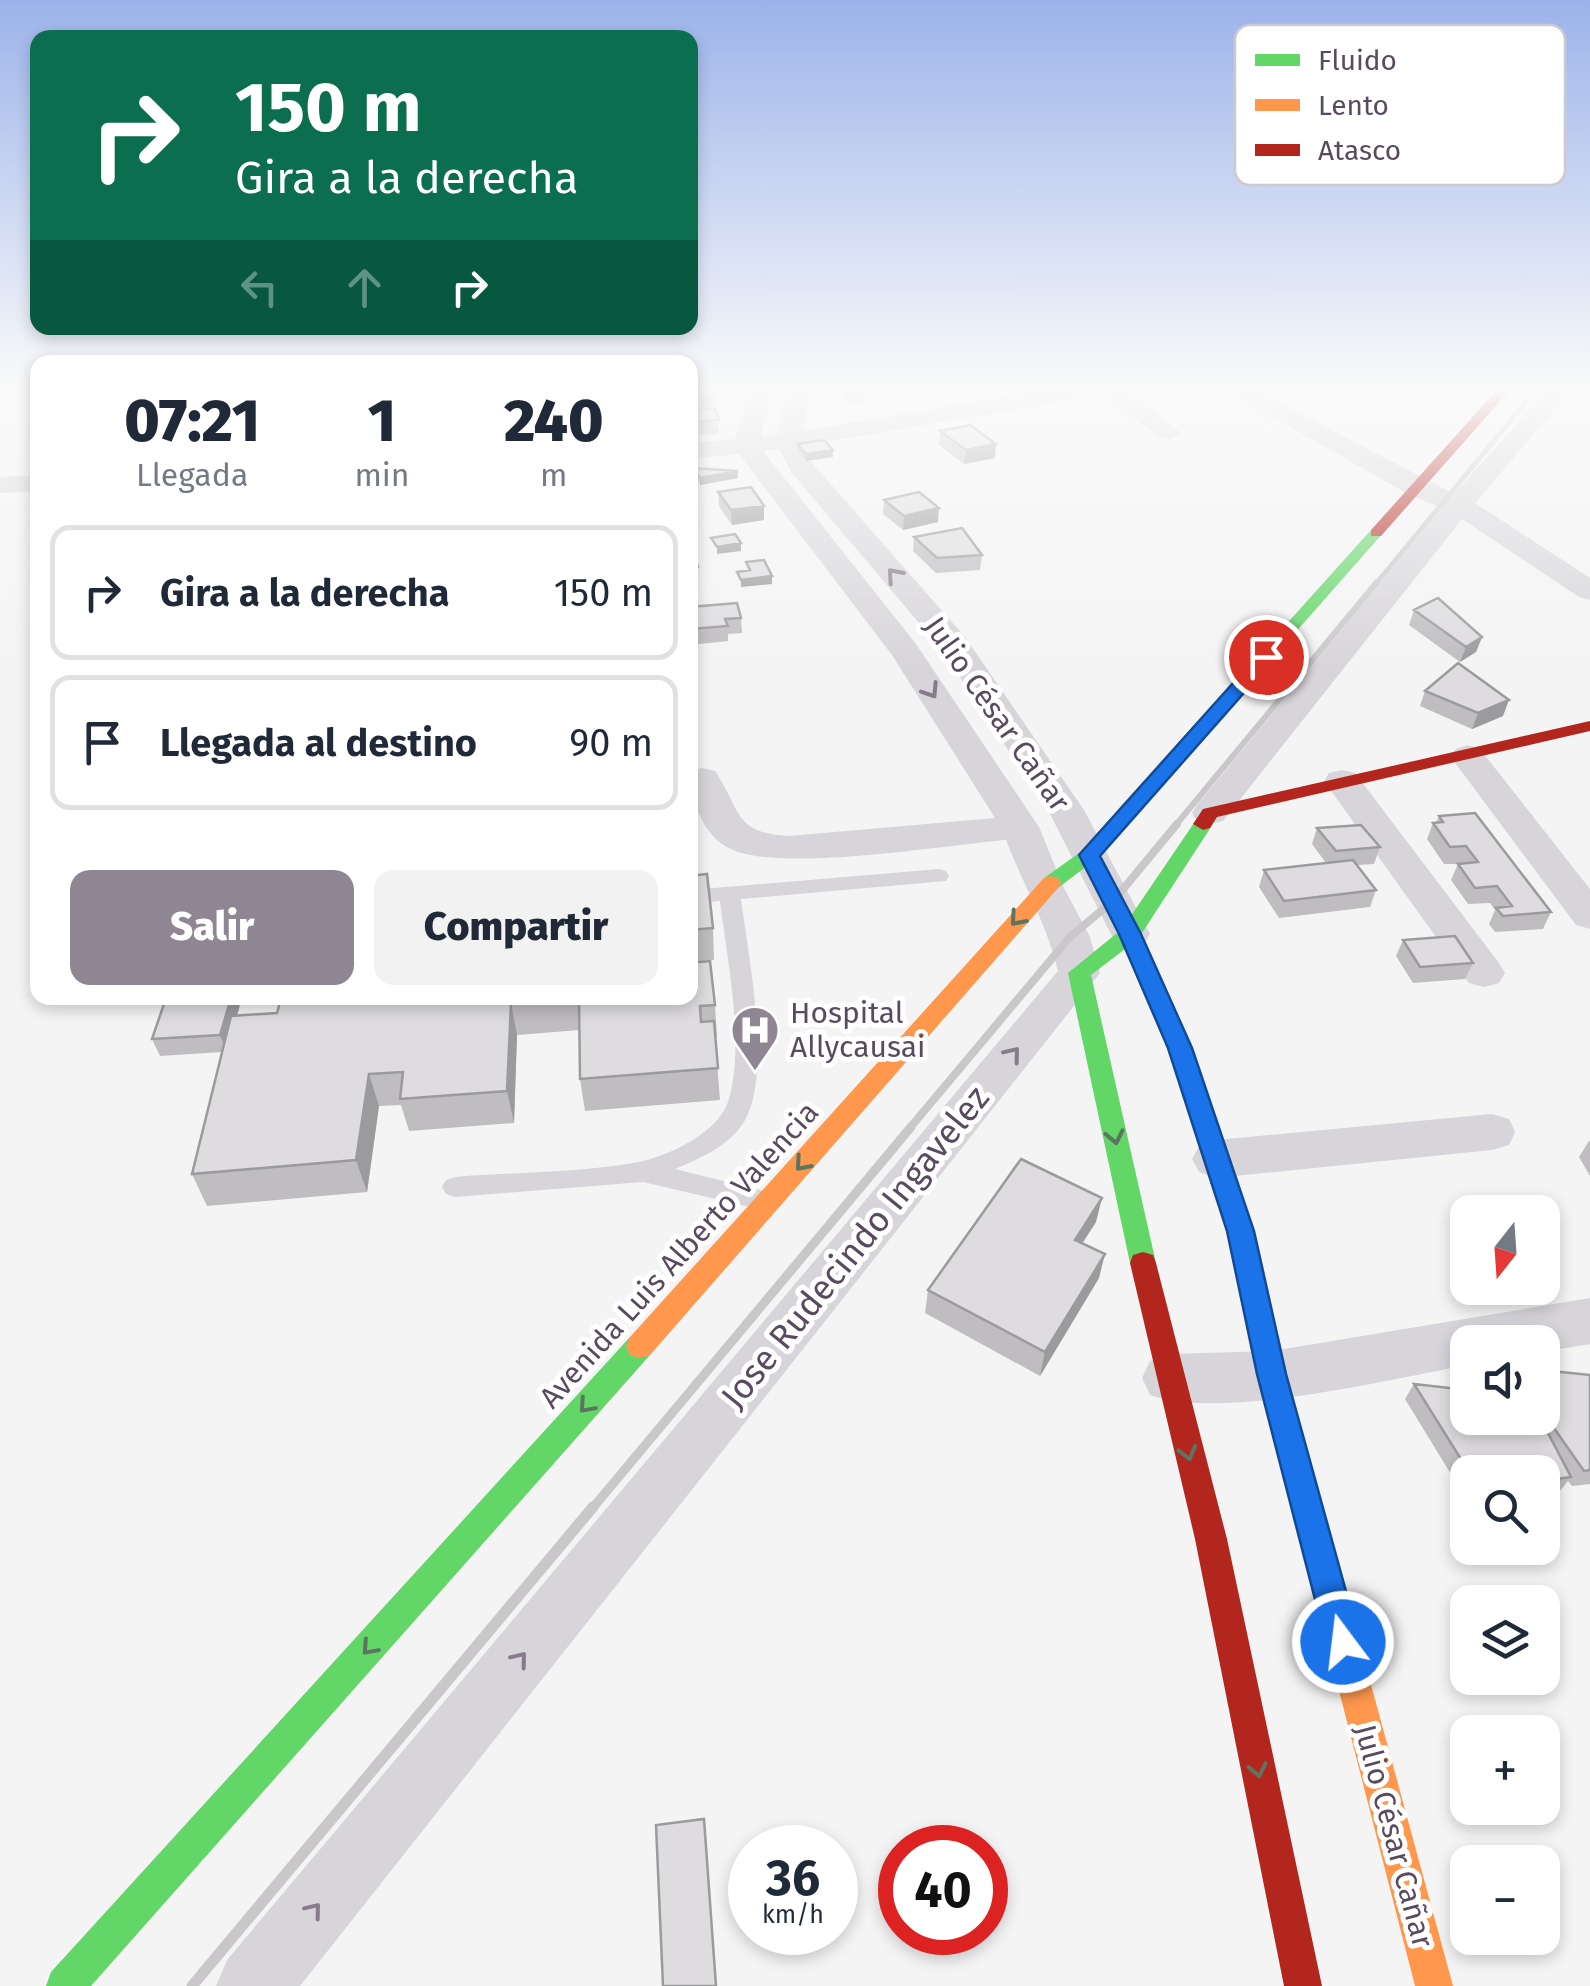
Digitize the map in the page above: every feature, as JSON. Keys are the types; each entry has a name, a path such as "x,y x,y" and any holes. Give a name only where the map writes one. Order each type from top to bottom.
{"street":[{"path":"0,484 30,484"},
{"name":"Julio César Cañar","path":"775,484 905,652 1020,827 1044,888 1070,937 1168,1378 1211,1540 1303,1986"},
{"name":"Julio César Cañar","path":"815,484 954,644 1066,810 1130,934 1180,1048 1240,1231 1272,1374 1434,1986"},
{"path":"1408,484 1459,505 1590,591"},
{"name":"Avenida Luis Alberto Valencia","path":"65,1986 769,1202 1044,888 1089,855 1420,484"},
{"path":"1210,813 1478,484"},
{"path":"1210,813 1590,726"},
{"path":"1468,756 1590,916"},
{"path":"702,779 729,834 751,848 1020,827"},
{"path":"1342,782 1484,973"},
{"name":"Jose Rudecindo Ingavelez","path":"253,1986 1079,973 1130,934 1210,813"},
{"path":"1216,1159 1492,1132"},
{"path":"1168,1378 1272,1374 1590,1321"}],"lane":[{"path":"698,896 939,876"},
{"path":"644,1172 720,1133 745,1098 746,1056 730,894"},
{"path":"455,1187 644,1172 769,1202"}],"building":[{"path":"751,487 764,506 731,510 718,492"},
{"path":"919,492 939,508 904,516 884,500"},
{"path":"962,528 982,555 937,558 914,537"},
{"path":"735,534 741,543 717,547 711,538"},
{"path":"764,560 772,576 741,580 737,572 750,570 746,562"},
{"path":"1438,598 1482,637 1466,647 1414,610"},
{"path":"737,603 741,618 725,619 728,626 698,628 698,606"},
{"path":"1458,663 1509,700 1478,713 1425,691"},
{"path":"1475,813 1551,912 1503,916 1496,908 1512,906 1497,886 1475,888 1458,864 1478,862 1466,846 1450,847 1433,823 1443,822 1439,816"},
{"path":"1361,825 1380,847 1336,851 1317,828"},
{"path":"1353,860 1376,890 1284,901 1264,870"},
{"path":"707,874 713,928 698,929 698,875"},
{"path":"1455,936 1473,963 1420,967 1403,940"},
{"path":"710,961 715,1005 700,1006 701,1022 714,1021 718,1068 580,1079 579,1005 698,1005 698,962"},
{"path":"164,1005 229,1005 220,1035 152,1039"},
{"path":"279,1005 511,1005 507,1091 400,1099 403,1072 369,1074 356,1160 192,1174 231,1016 277,1013"},
{"path":"1021,1159 1102,1198 1075,1240 1105,1254 1045,1352 928,1290"},
{"path":"1560,1372 1590,1375 1590,1470 1584,1471 1559,1435"},
{"path":"1414,1384 1450,1388 1450,1435 1549,1435 1559,1455 1458,1455"},
{"path":"1560,1456 1571,1477 1560,1479"},
{"path":"704,1819 716,1986 663,1986 656,1825"}],"railway":[{"path":"1375,585 1459,484"},
{"path":"1175,826 1377,582"},
{"path":"909,1129 1070,937 1114,900 1177,824"},
{"path":"591,1510 911,1127"},
{"path":"192,1986 593,1507"}],"traffic: fast":[{"path":"1051,883 1089,855 1376,533"},
{"path":"1143,1263 1079,973 1130,934 1203,824"},
{"path":"65,1986 640,1346"}],"traffic: slow":[{"path":"640,1346 1051,883"},
{"path":"1326,1578 1434,1986"}],"traffic: jam":[{"path":"1376,533 1420,484"},
{"path":"1203,824 1210,813 1590,726"},
{"path":"1130,934 1180,1048 1240,1231 1272,1375 1326,1578"},
{"path":"1143,1263 1211,1539 1303,1986"}],"place":[{"name":"Hospital Allycausai","path":"755,1072"}],"route":[{"path":"1266,657 1089,855 1114,900 1180,1048 1240,1231 1272,1374 1343,1642"}]}
